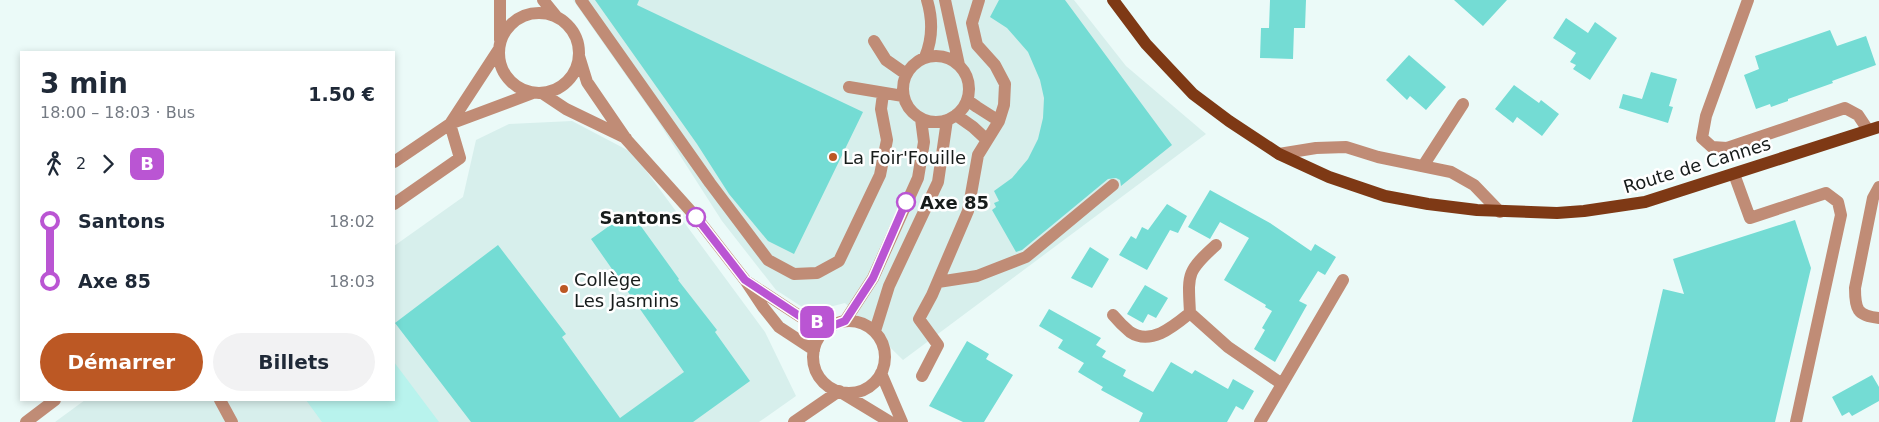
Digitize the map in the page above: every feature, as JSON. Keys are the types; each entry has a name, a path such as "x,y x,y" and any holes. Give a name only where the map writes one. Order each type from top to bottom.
{"main road":[{"name":"Route de Cannes","path":"1113,0 1146,44 1193,94 1229,121 1279,154 1329,176 1385,196 1428,204 1500,212 1557,212 1645,202 1874,129"}],"street":[{"path":"500,0 500,62 504,73 512,83 522,90 538,93 626,139"},
{"path":"543,0 556,16 574,32 587,82 626,139 696,217 745,280 762,307 778,327 814,350"},
{"path":"581,0 710,183 768,260 794,274 817,273 839,261 880,175 887,140 881,109 883,94"},
{"path":"925,57 930,43 932,15 928,0"},
{"path":"945,0 959,65 968,81 967,100 963,108 951,118 929,122 912,112 903,96 902,89 906,74 917,61 925,57 944,56 959,65"},
{"path":"922,376 938,345 919,319 938,282 968,211 978,155 999,121 1004,105 1005,84 995,65 977,45 972,23 979,0"},
{"path":"1748,0 1706,116 1702,138 1712,147 1727,148 1845,108 1858,115 1874,129"},
{"path":"395,203 460,158 450,124 510,25 532,13 556,16"},
{"path":"874,41 886,60 906,74"},
{"path":"395,161 450,124 564,85 572,77 577,67 579,56"},
{"path":"849,86 883,94 903,96"},
{"path":"967,100 999,121"},
{"path":"1424,166 1464,104"},
{"path":"845,321 873,278 918,178 924,142 921,118"},
{"path":"951,118 973,127 987,140"},
{"path":"875,331 889,286 938,182 951,118"},
{"path":"1279,154 1316,148 1346,147 1378,157 1451,172 1474,185 1500,212"},
{"path":"1734,174 1750,218 1826,193 1838,202 1841,215 1796,422"},
{"path":"938,282 977,276 1026,257 1113,185"},
{"path":"1879,187 1873,198 1855,288 1855,300 1859,310 1866,317 1879,318"},
{"path":"1216,245 1196,263 1188,279 1190,313 1228,347 1282,384"},
{"path":"745,280 804,319 832,326"},
{"path":"1260,422 1343,280"},
{"path":"1113,315 1131,333 1148,338 1170,329 1190,313"},
{"path":"794,422 839,391 852,392 864,390 874,383 881,373 885,362 885,350 875,331 864,324 845,321 832,326 818,340 814,350 816,370 822,380 830,387 839,391 890,422"},
{"path":"881,373 902,422"},
{"path":"26,422 54,401"},
{"path":"221,401 232,422"}],"shaded area":[{"name":"Axe 85","path":"573,0 1074,0 1126,66 1206,134 903,360 845,303 810,312 776,290 722,221 656,118"},
{"name":"Collège Les Jasmins","path":"572,121 633,153 765,332 796,396 759,422 55,422 84,401 395,401 395,245 463,197 476,140 509,124"},
{"path":"395,363 439,422 322,422 307,401 395,401"}],"building":[{"path":"595,0 639,0 637,5 863,112 794,254 768,241 729,194 697,144"},
{"path":"999,0 1065,0 1172,145 1121,186 1120,180 1116,178 1108,179 1022,250 1016,252 992,210 996,207 994,203 999,201 994,191 1012,178 1028,159 1038,139 1043,118 1044,98 1040,80 1028,52 1007,28 990,17"},
{"path":"1270,0 1306,0 1305,28 1294,28 1293,59 1260,58 1261,28 1269,28"},
{"path":"1454,0 1507,0 1483,26"},
{"path":"1566,18 1588,33 1595,22 1617,38 1590,80 1573,69 1576,65 1570,62 1576,53 1553,38"},
{"path":"1830,30 1837,46 1866,36 1876,65 1788,99 1788,101 1771,107 1770,104 1756,109 1744,75 1759,69 1755,56"},
{"path":"1409,55 1446,87 1426,110 1410,96 1407,100 1386,80"},
{"path":"1651,72 1677,79 1669,106 1673,107 1668,123 1619,108 1623,94 1642,99"},
{"path":"1514,85 1539,103 1541,100 1559,114 1542,136 1517,117 1513,123 1495,109"},
{"path":"1210,190 1270,223 1311,251 1315,244 1336,257 1325,275 1318,271 1299,301 1307,305 1275,362 1254,349 1265,330 1262,328 1272,311 1265,307 1266,305 1224,280 1249,238 1220,222 1210,239 1188,227"},
{"path":"1167,204 1187,216 1178,233 1170,230 1147,270 1119,255 1131,236 1136,239 1142,227 1148,230"},
{"path":"630,211 678,280 717,330 715,332 750,381 693,422 471,422 395,323 498,245 566,334 562,337 620,418 684,372 591,239"},
{"path":"1795,220 1811,268 1775,422 1632,422 1663,289 1684,294 1673,259"},
{"path":"1090,247 1109,259 1092,288 1071,278"},
{"path":"1145,285 1168,298 1156,318 1148,314 1143,323 1127,314"},
{"path":"1049,309 1101,338 1096,345 1106,351 1102,357 1126,370 1123,376 1153,392 1171,362 1192,374 1195,370 1228,389 1233,379 1254,391 1243,410 1236,406 1227,422 1139,422 1143,413 1101,390 1103,387 1078,372 1084,363 1058,348 1063,340 1039,326"},
{"path":"967,341 989,354 986,359 1013,375 984,422 963,422 929,406"},
{"path":"1872,375 1879,387 1879,401 1852,416 1849,412 1842,416 1832,397"}],"bus line":[{"name":"B","path":"696,217 745,280 804,319 832,326 845,321 873,278 906,202"}],"place":[{"name":"La Foir'Fouille","path":"833,157"},
{"name":"Axe 85","path":"906,202"},
{"name":"Santons","path":"696,217"},
{"name":"Collège Les Jasmins","path":"564,289"}]}
